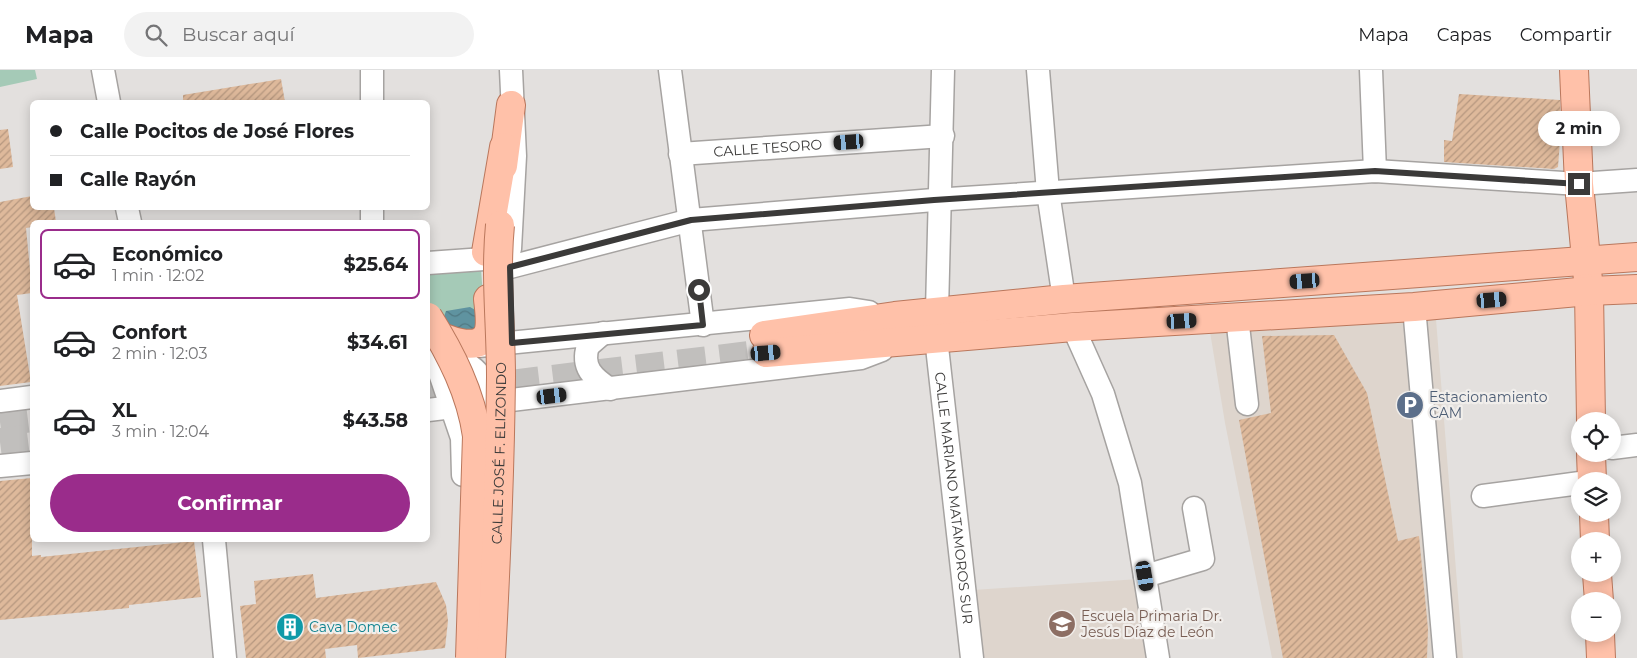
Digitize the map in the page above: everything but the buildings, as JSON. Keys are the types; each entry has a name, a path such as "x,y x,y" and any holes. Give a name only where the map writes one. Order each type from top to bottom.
{"main road":[{"path":"1574,70 1579,184 1589,291 1590,412"},
{"name":"CALLE JOSÉ F. ELIZONDO","path":"491,658 498,517 501,375 497,256 504,147 511,105"},
{"path":"430,344 451,340 464,343 481,341 487,335 489,328 484,259 504,147"},
{"path":"1637,257 1064,299 936,311 895,316 765,344 901,342 1073,327 1414,308 1589,291 1637,289"},
{"name":"CALLE JOSÉ F. ELIZONDO","path":"430,320 463,383 476,428 478,450 470,658"},
{"path":"1601,642 1602,658"}],"street":[{"path":"103,70 109,100"},
{"path":"372,70 372,100"},
{"name":"CALLE JOSÉ F. ELIZONDO","path":"511,70 511,105"},
{"path":"670,70 680,154 691,220 703,325"},
{"path":"936,311 943,136 943,70"},
{"path":"1038,70 1048,192 1064,299"},
{"path":"1370,70 1375,171"},
{"path":"500,658 513,400 510,267 515,156 511,105"},
{"name":"CALLE TESORO","path":"680,154 943,136"},
{"path":"510,267 691,220 940,200 1375,171 1579,184 1637,180"},
{"path":"430,263 484,259"},
{"path":"1414,308 1444,658"},
{"path":"430,344 512,343 850,309 895,316"},
{"path":"1237,318 1247,404"},
{"path":"1073,327 1103,394 1130,483 1158,658"},
{"path":"603,333 588,346 585,363 594,378 610,389"},
{"name":"CALLE MARIANO MATAMOROS SUR","path":"936,338 972,658"},
{"path":"440,412 489,403 861,358 901,342"},
{"path":"440,412 465,390 476,369 484,360 512,343"},
{"path":"430,345 476,369 485,383 495,442 509,481"},
{"path":"430,350 440,412 462,438 460,658"},
{"path":"0,401 30,397"},
{"path":"1621,447 1637,446"},
{"path":"0,466 30,463"},
{"path":"1483,496 1571,483"},
{"path":"1145,576 1203,559 1194,508"},
{"path":"214,542 225,658"}],"shaded area":[{"path":"1436,319 1463,658 1272,658 1225,423 1210,332"},
{"name":"Escuela Primaria Dr. Jesús Díaz de León","path":"1139,579 1153,658 981,658 973,590"}],"green space":[{"path":"0,70 35,70 37,79 0,87"},
{"path":"480,255 484,310 479,335 430,312 430,258"}],"water":[{"path":"470,307 477,311 480,328 466,336 442,322 446,311"}],"tunnel":[{"path":"430,394 766,353"},
{"path":"0,422 30,418"},
{"path":"0,442 30,438"}],"place":[{"name":"Estacionamiento CAM","path":"1410,405"},
{"name":"Escuela Primaria Dr. Jesús Díaz de León","path":"1062,624"},
{"name":"Cava Domec","path":"290,627"}],"route":[{"path":"699,290 703,325 512,343 510,267 691,220 934,200 1375,171 1579,184"}]}
